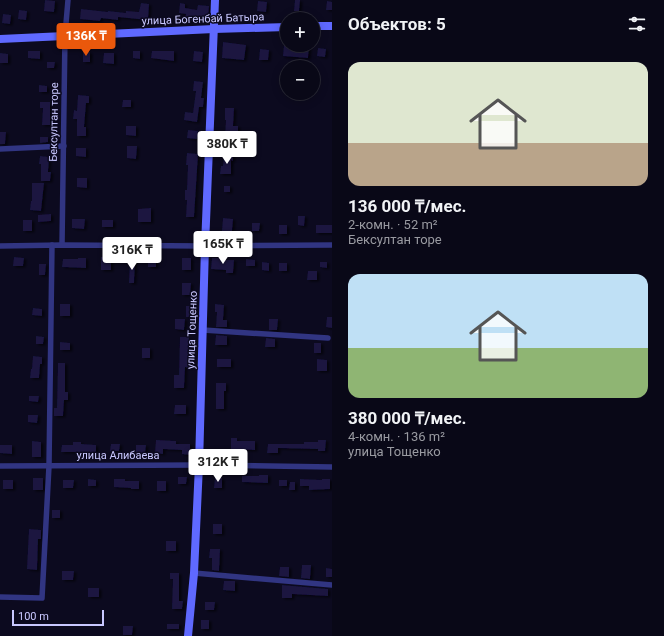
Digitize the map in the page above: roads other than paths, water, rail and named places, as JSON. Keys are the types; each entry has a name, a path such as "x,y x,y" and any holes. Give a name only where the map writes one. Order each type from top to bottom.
{"street":[{"name":"Бексултан торе","path":"62,245 65,35 68,0"},
{"name":"улица Тощенко","path":"188,636 194,573 199,465 205,246 215,0"},
{"path":"320,26 332,26"},
{"name":"улица Богенбай Батыра","path":"0,39 65,35 280,27"},
{"path":"0,149 64,146"},
{"path":"0,597 42,598 49,466 52,245"},
{"path":"0,246 332,245"},
{"path":"203,330 328,338"},
{"name":"улица Алибаева","path":"0,466 199,465 332,467"},
{"path":"194,573 332,585"}]}
